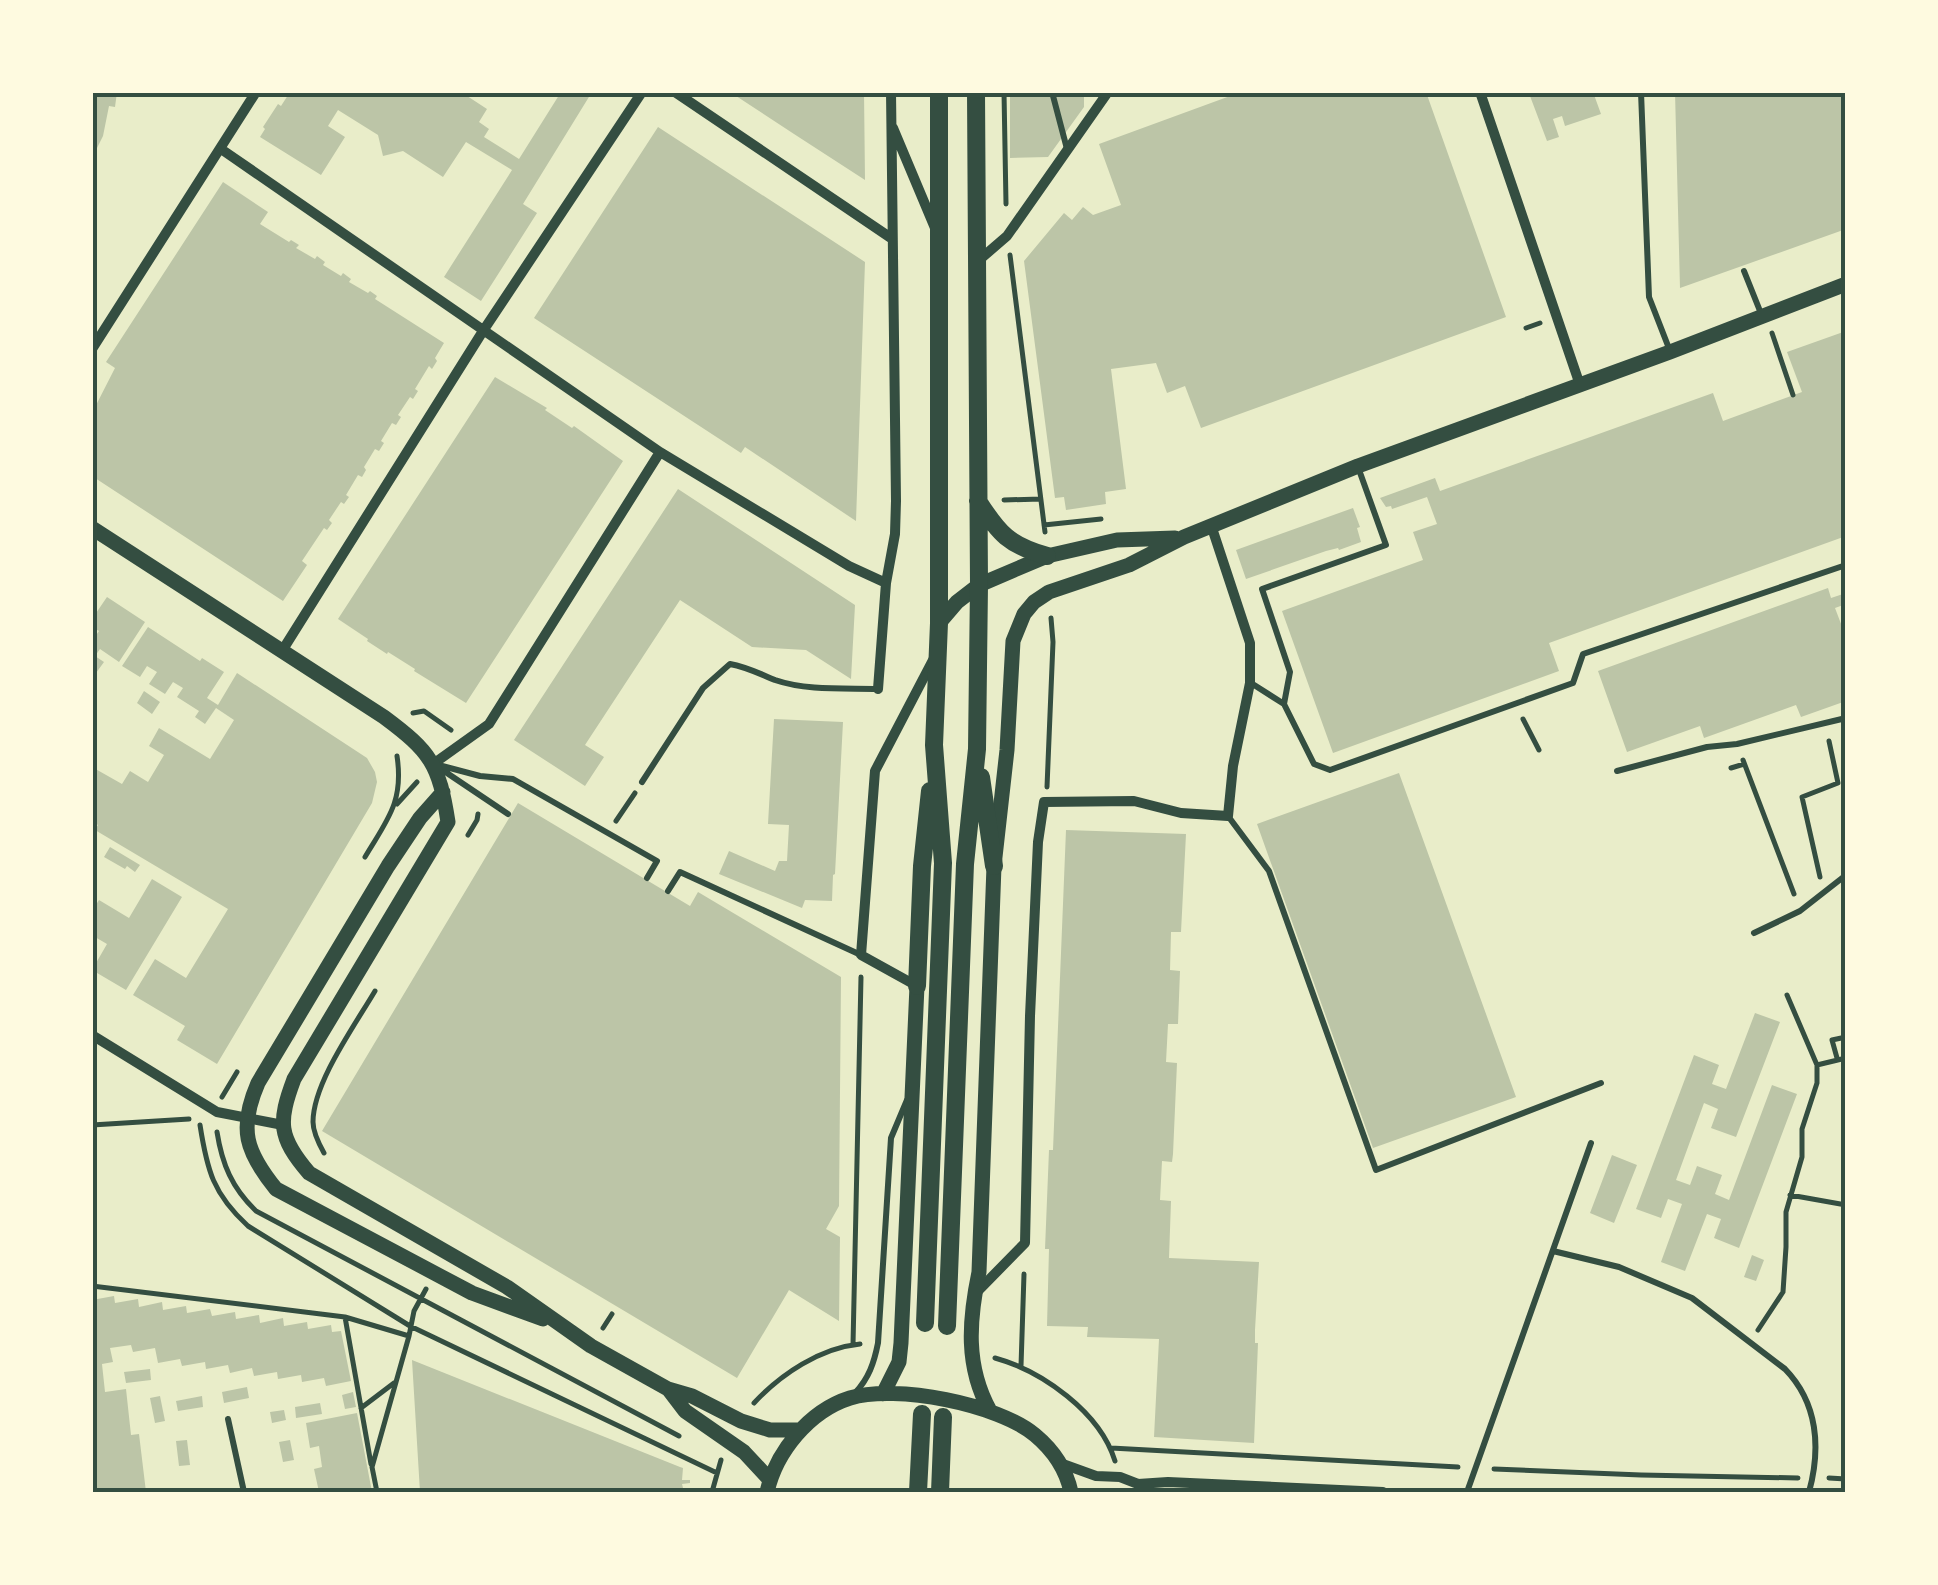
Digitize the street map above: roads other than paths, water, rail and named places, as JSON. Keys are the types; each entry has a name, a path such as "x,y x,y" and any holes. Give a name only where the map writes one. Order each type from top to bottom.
{"main road":[{"path":"917,986 938,650 939,92"},
{"path":"947,1326 965,864 977,749 976,92"},
{"path":"978,500 1006,538 1021,549 1046,556"},
{"path":"925,1323 943,864 934,745"},
{"path":"977,749 994,866"},
{"path":"918,1492 922,1414"},
{"path":"940,1492 943,1417"}],"street":[{"path":"92,349 256,92"},
{"path":"282,650 484,331 642,92"},
{"path":"675,92 891,238"},
{"path":"878,689 896,501 890,92"},
{"path":"978,260 1006,236 1108,92"},
{"path":"1480,92 1580,385"},
{"path":"890,123 940,242"},
{"path":"221,149 660,452 849,566 886,583"},
{"path":"990,1411 972,1363 971,1310 979,1272 994,866 1007,750 1013,641 1024,614 1049,592 1129,565 1184,537 1358,466 1846,284"},
{"path":"434,764 489,724 660,452"},
{"path":"92,528 413,739 434,764 443,792 448,822 294,1079 283,1110 293,1155 309,1173 507,1287 603,1353 668,1389 692,1396 742,1422 770,1430 798,1430"},
{"path":"974,1295 1025,1243 1030,1016 1038,842 1044,802 1134,801 1181,813 1228,816 1233,766 1250,682 1250,643 1212,528"},
{"path":"938,623 979,585 1046,556 1117,540 1184,537"},
{"path":"883,1394 899,1362 917,986 861,954 875,772 938,650"},
{"path":"443,792 388,866 258,1084 246,1118 248,1137 258,1167 276,1190 472,1293 556,1323"},
{"path":"92,1035 217,1112 284,1125"},
{"path":"668,1389 684,1410 744,1452 768,1486 798,1430 828,1407 851,1398 883,1394 928,1397 990,1411 1033,1433 1060,1462 1072,1492"},
{"path":"1060,1462 1096,1476 1120,1477 1134,1488 1168,1482 1384,1492"}],"lane":[{"path":"1052,92 1067,150"},
{"path":"1642,92 1650,298 1670,352"},
{"path":"1744,270 1764,316"},
{"path":"1284,704 1290,672 1262,589 1386,544 1358,466"},
{"path":"1250,682 1284,704 1314,764 1330,770 1573,683 1583,654 1846,565"},
{"path":"642,782 703,688 730,664 750,668 777,681 878,689"},
{"path":"1617,771 1707,747 1737,744 1846,718"},
{"path":"434,764 508,814"},
{"path":"434,764 480,776 513,779 657,861 647,878"},
{"path":"1228,816 1269,871 1376,1170 1601,1083"},
{"path":"668,892 680,872 861,954"},
{"path":"1754,932 1800,911 1846,875"},
{"path":"851,1398 866,1381 878,1343 891,1138 912,1088"},
{"path":"1468,1492 1592,1143"},
{"path":"1553,1250 1619,1267 1692,1298 1785,1369 1808,1400 1816,1447 1809,1492"},
{"path":"228,1419 244,1492"}]}
